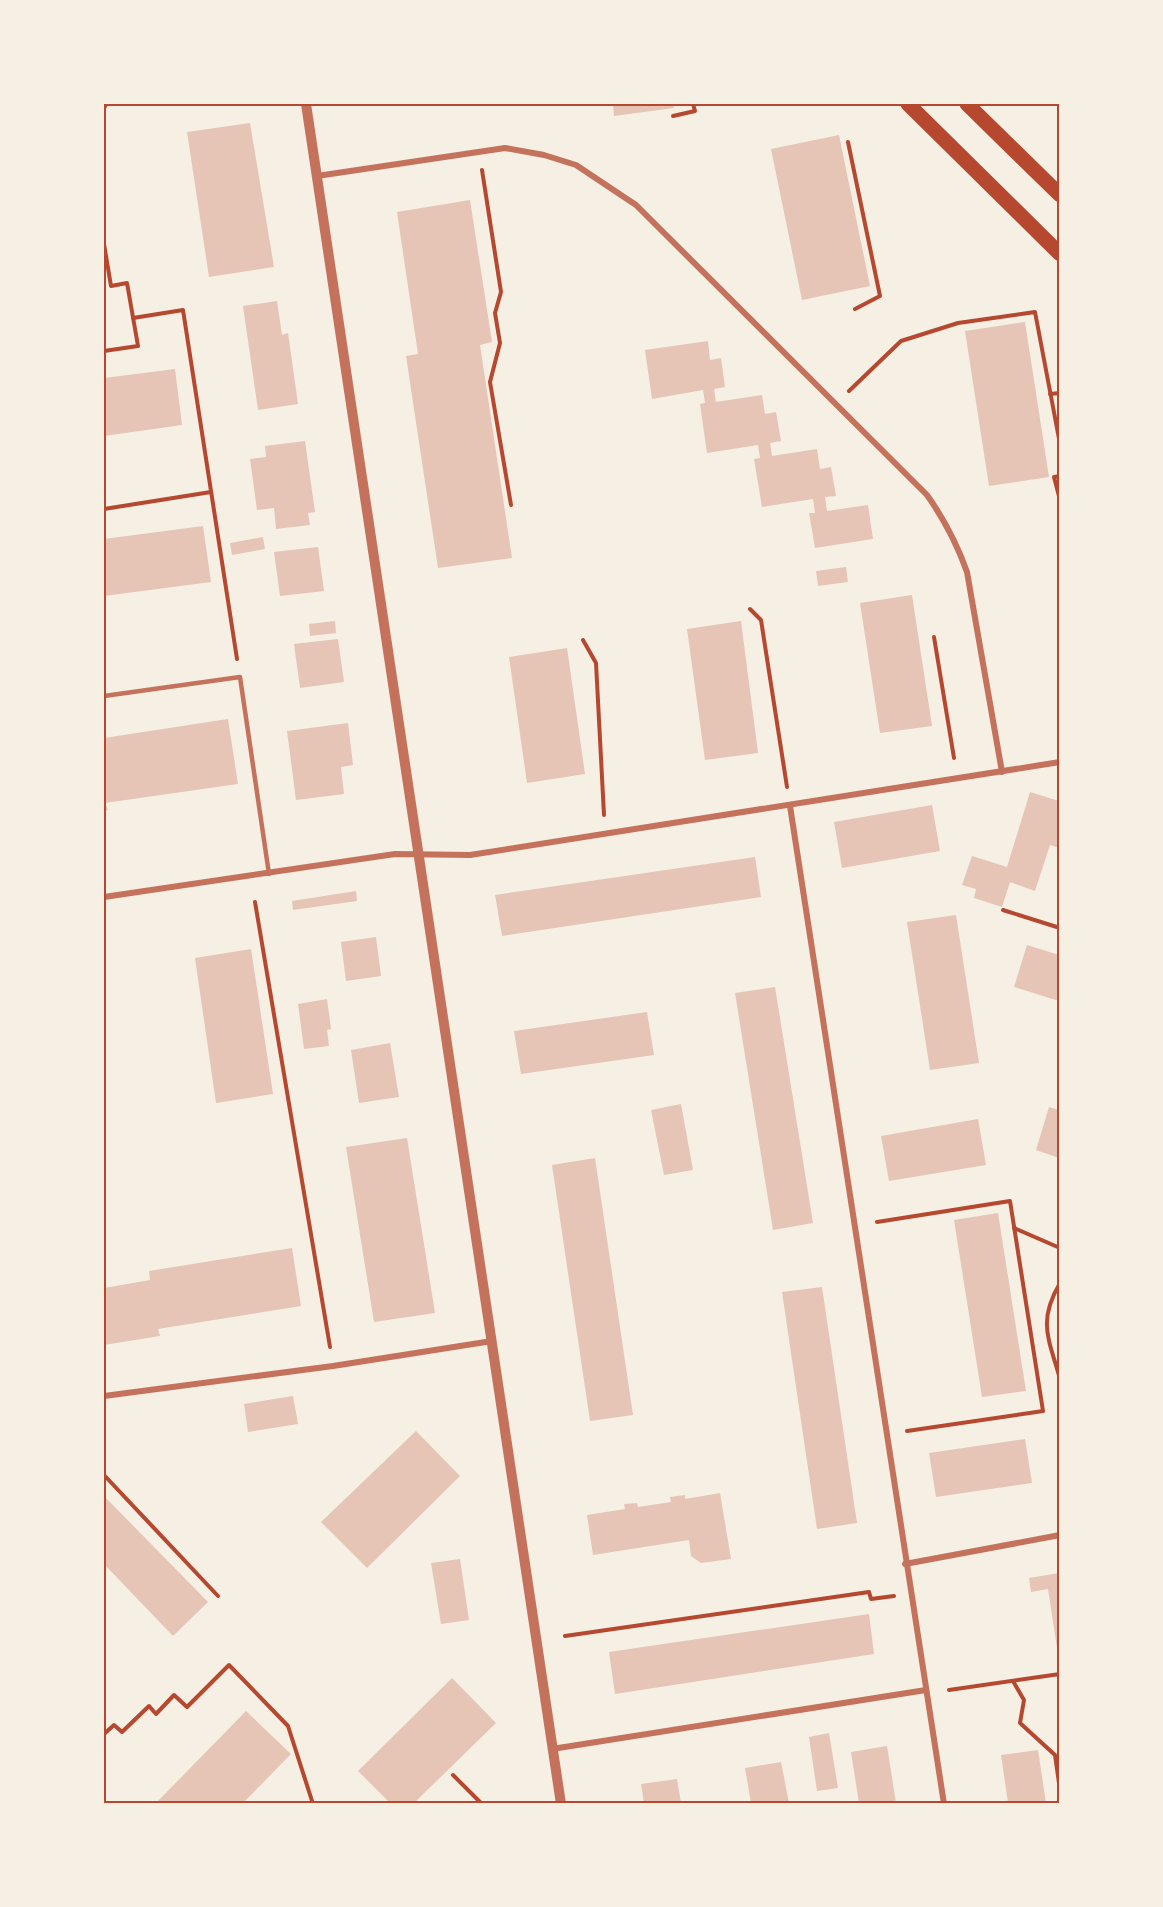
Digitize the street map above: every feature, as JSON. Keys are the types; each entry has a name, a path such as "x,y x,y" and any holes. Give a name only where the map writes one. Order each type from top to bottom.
{"main road":[{"path":"908,104 1059,254"},
{"path":"967,104 1059,195"}],"street":[{"path":"306,104 561,1803"},
{"path":"317,176 504,148 576,165 636,205 927,495 955,541 967,572 1002,772"},
{"path":"104,897 395,854 470,855 957,780 1059,762"},
{"path":"790,806 905,1564 944,1803"},
{"path":"104,1396 333,1366 492,1341"},
{"path":"905,1564 1059,1535"},
{"path":"552,1749 926,1690"}],"lane":[{"path":"104,696 240,677 269,874"}],"path":[{"path":"104,108 106,104"},
{"path":"673,116 694,111 693,104"},
{"path":"848,142 880,296 855,309"},
{"path":"479,152 501,292 495,312 500,343 490,382 511,505"},
{"path":"104,244 111,286 127,283 138,345 104,351"},
{"path":"133,318 183,310 240,677"},
{"path":"865,376 901,341 958,323 1035,312 1059,444"},
{"path":"1050,394 1059,393"},
{"path":"1059,477 1054,477 1059,500"},
{"path":"104,509 211,492"},
{"path":"750,609 761,620 790,806"},
{"path":"934,637 957,780"},
{"path":"583,640 596,663 606,834"},
{"path":"255,902 333,1366"},
{"path":"1003,910 1059,928"},
{"path":"877,1222 1010,1202 1043,1411 907,1431"},
{"path":"1014,1228 1059,1248"},
{"path":"1059,1283 1048,1304 1046,1328 1059,1379"},
{"path":"104,1475 218,1596"},
{"path":"565,1636 869,1592 870,1599 910,1593"},
{"path":"104,1734 114,1725 122,1732 148,1706 156,1714 174,1695 187,1707 229,1665 288,1726 313,1803"},
{"path":"949,1690 1059,1674"},
{"path":"1013,1681 1024,1700 1020,1723 1055,1755 1059,1790"},
{"path":"453,1775 482,1803"}],"building":[{"path":"613,104 673,104 674,108 614,116"},
{"path":"250,123 274,267 209,277 187,132"},
{"path":"839,135 870,286 802,300 771,149"},
{"path":"470,200 492,342 480,345 512,558 438,568 406,356 418,354 397,212"},
{"path":"277,301 282,335 288,333 298,404 258,410 243,306"},
{"path":"1025,322 1049,477 989,486 965,331"},
{"path":"708,341 710,360 721,358 725,387 714,389 716,402 762,395 765,414 776,412 781,441 770,443 772,456 817,449 820,469 831,467 836,496 825,497 827,511 868,505 873,539 815,548 809,513 815,513 813,499 762,507 754,459 760,458 758,445 707,453 700,404 705,403 703,390 652,399 645,350"},
{"path":"175,369 182,425 104,436 104,378"},
{"path":"305,441 315,512 308,513 310,525 276,529 274,508 257,510 250,459 266,457 265,446"},
{"path":"203,526 211,582 104,596 104,539"},
{"path":"263,537 265,549 232,555 230,543"},
{"path":"318,547 324,591 280,596 274,552"},
{"path":"846,567 848,582 818,586 816,571"},
{"path":"912,595 932,726 880,733 860,603"},
{"path":"335,621 336,633 310,636 309,624"},
{"path":"741,621 758,753 705,760 687,629"},
{"path":"338,639 344,682 300,688 294,644"},
{"path":"567,648 585,774 527,783 509,657"},
{"path":"228,719 238,784 105,803 108,810 104,811 104,738"},
{"path":"348,723 353,765 341,767 344,794 296,800 287,731"},
{"path":"1030,792 1059,801 1059,848 1050,845 1035,891 1010,882 1002,907 974,898 976,889 962,885 972,856 1007,867"},
{"path":"932,805 940,851 842,868 834,822"},
{"path":"755,857 761,897 502,936 495,895"},
{"path":"356,891 357,901 293,910 292,901"},
{"path":"956,915 979,1063 930,1070 907,922"},
{"path":"376,937 381,976 346,981 341,942"},
{"path":"1027,945 1059,955 1059,1001 1014,987"},
{"path":"251,949 273,1094 216,1103 195,958"},
{"path":"775,987 813,1223 773,1230 735,993"},
{"path":"327,999 331,1029 327,1030 329,1046 304,1049 298,1004"},
{"path":"647,1012 654,1055 521,1074 514,1031"},
{"path":"390,1043 399,1097 359,1103 351,1050"},
{"path":"681,1104 693,1170 664,1175 651,1110"},
{"path":"1049,1107 1059,1110 1059,1158 1036,1150"},
{"path":"978,1119 986,1165 889,1181 881,1136"},
{"path":"407,1138 435,1313 374,1322 346,1147"},
{"path":"595,1158 633,1415 590,1421 552,1165"},
{"path":"998,1213 1026,1391 982,1397 954,1220"},
{"path":"292,1248 301,1306 158,1329 160,1336 104,1345 104,1288 150,1280 149,1271"},
{"path":"822,1287 857,1523 817,1529 782,1292"},
{"path":"293,1396 298,1424 248,1432 244,1404"},
{"path":"416,1431 460,1476 367,1568 321,1522"},
{"path":"1025,1439 1032,1483 936,1497 929,1453"},
{"path":"720,1493 731,1559 701,1563 691,1556 689,1540 593,1555 587,1515 625,1509 624,1504 637,1503 638,1507 671,1502 670,1497 685,1495 685,1499"},
{"path":"104,1496 208,1602 173,1636 104,1564"},
{"path":"460,1559 469,1620 441,1624 431,1563"},
{"path":"1059,1573 1059,1647 1057,1648 1048,1589 1031,1592 1029,1578"},
{"path":"869,1614 874,1654 615,1694 609,1652"},
{"path":"452,1678 496,1723 414,1803 390,1803 358,1771"},
{"path":"246,1711 291,1754 243,1803 156,1803"},
{"path":"829,1733 838,1788 817,1791 809,1737"},
{"path":"887,1746 896,1803 859,1803 851,1752"},
{"path":"1038,1750 1046,1803 1008,1803 1001,1755"},
{"path":"781,1762 789,1803 751,1803 745,1768"},
{"path":"677,1779 681,1803 644,1803 641,1784"}]}
